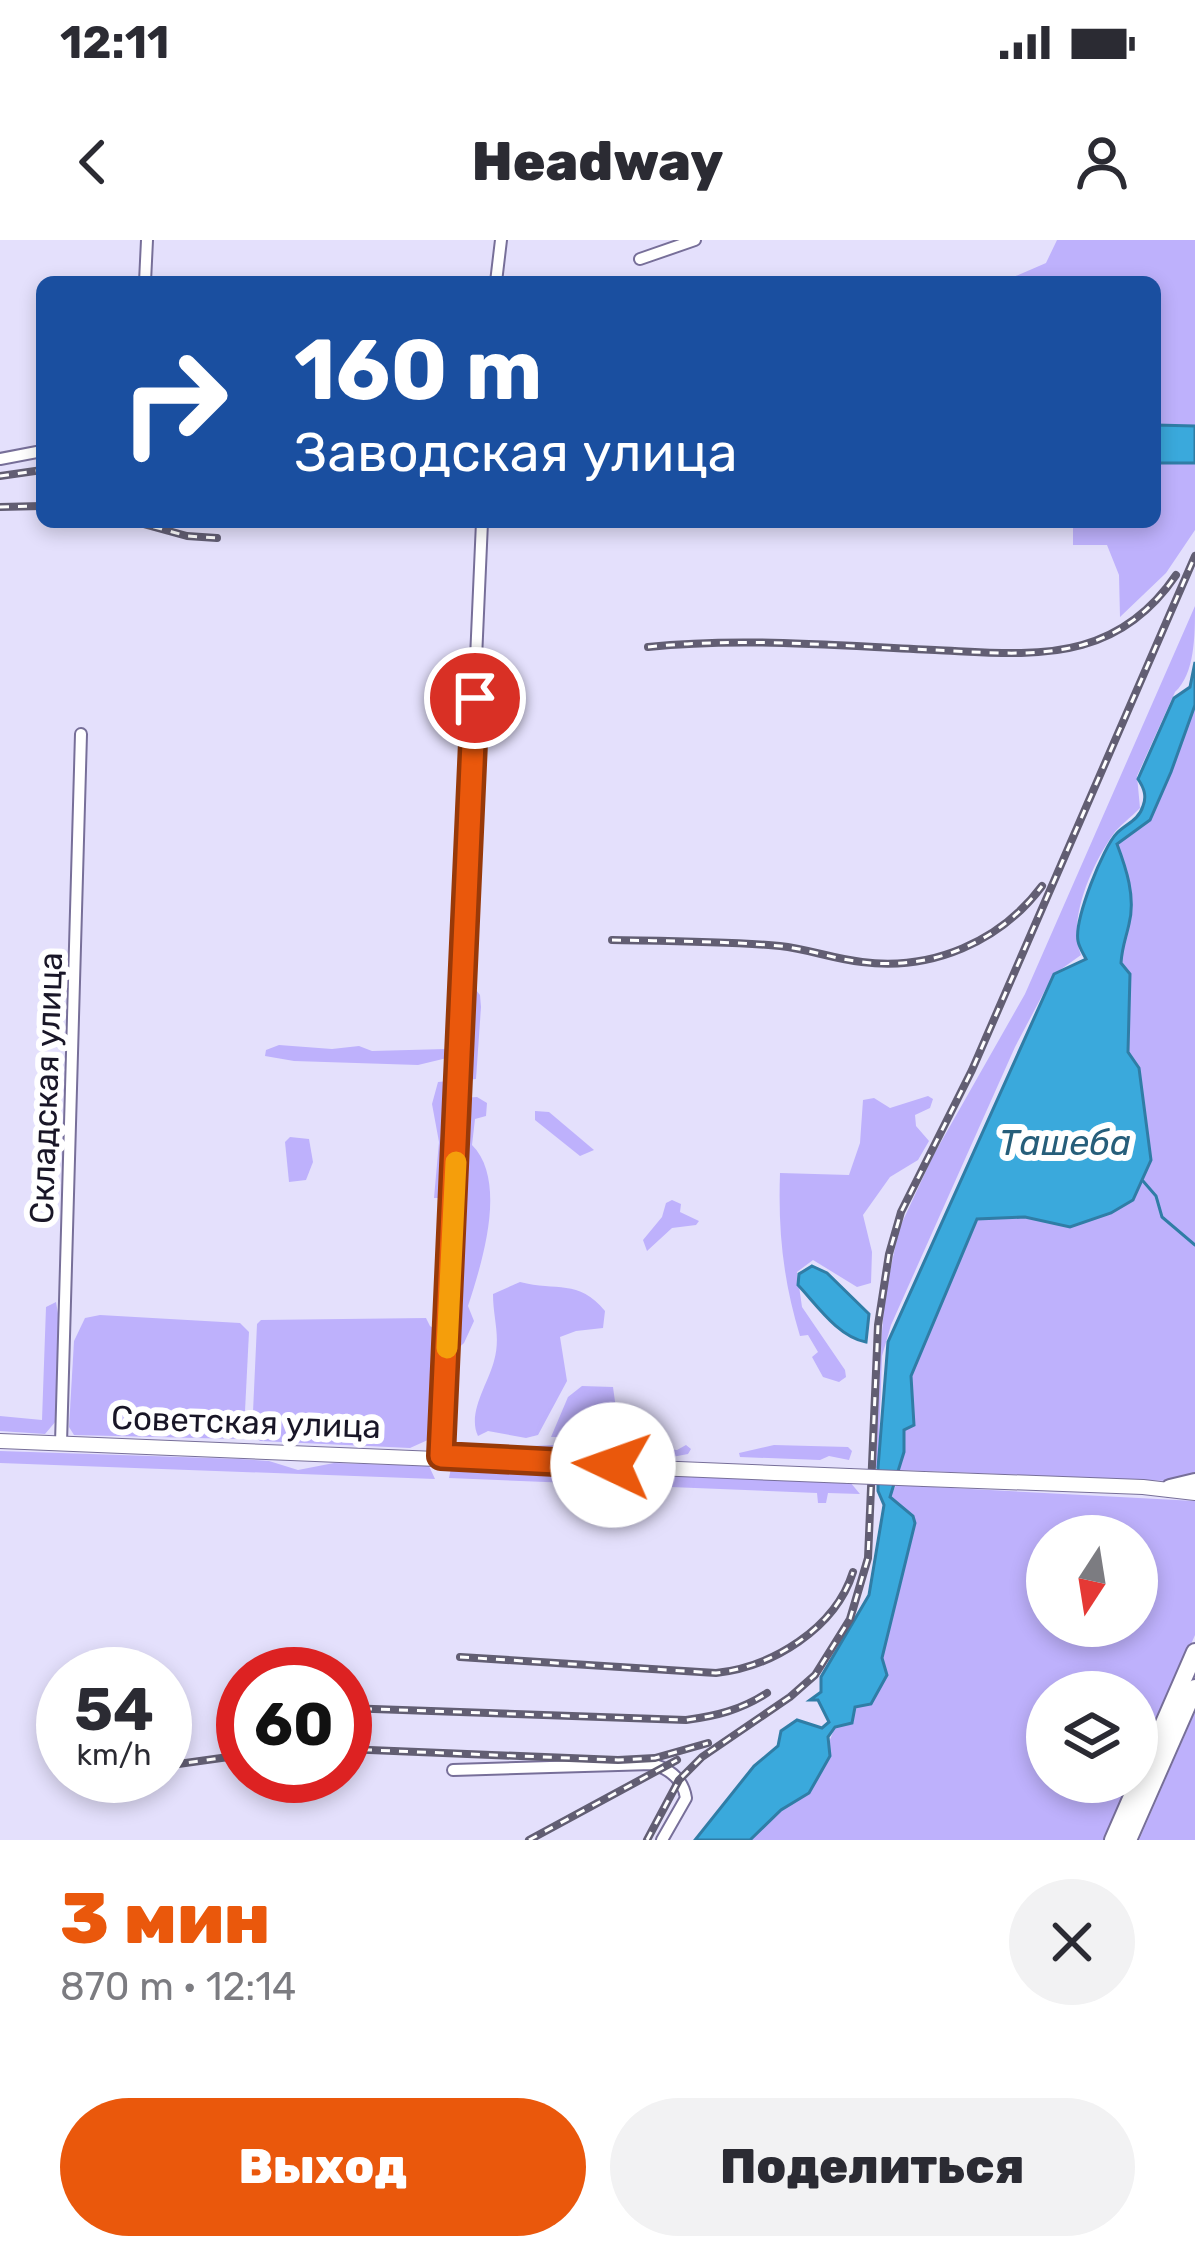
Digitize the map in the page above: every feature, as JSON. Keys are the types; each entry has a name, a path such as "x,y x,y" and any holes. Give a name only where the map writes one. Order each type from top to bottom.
{"highway":[{"path":"1170,1488 1195,1482"},
{"path":"1113,1840 1195,1652"},
{"path":"1128,1840 1195,1688"}],"main road":[{"name":"Советская улица","path":"0,1441 441,1456 1195,1492"}],"street":[{"path":"145,276 147,240"},
{"path":"497,276 501,240"},
{"path":"640,259 695,240"},
{"path":"0,459 36,452"},
{"path":"441,1456 482,528"},
{"name":"Складская улица","path":"62,1443 81,734"},
{"path":"453,1770 663,1767 680,1780 686,1798 662,1840"}],"shaded area":[{"path":"1057,240 1195,240 1195,530 1166,573 1120,617 1119,575 1107,545 1073,545 1073,528 1161,528 1161,276 1016,276 1046,263"},
{"path":"1195,606 1187,675 1137,776 1140,808 1112,836 1084,893 1077,926 1081,955 1053,975 1015,1047 891,1325 882,1356 878,1468 871,1467 885,1295 899,1229 933,1156 1025,994"},
{"path":"1195,705 1195,1476 1168,1481 899,1470 904,1429 914,1425 911,1376 978,1219 1025,1217 1070,1227 1143,1181 1151,1160 1139,1068 1128,1052 1130,974 1121,963 1131,893 1117,844 1150,820"},
{"path":"468,980 480,995 481,1007 476,1079 465,1080"},
{"path":"279,1045 359,1046 372,1051 446,1049 447,1058 418,1065 265,1056 266,1050"},
{"path":"449,1081 453,1098 447,1187 444,1198 434,1198 439,1142 432,1104 438,1082"},
{"path":"928,1096 933,1099 930,1108 915,1115 916,1126 929,1141 918,1160 890,1177 863,1215 872,1252 871,1283 857,1287 813,1260 797,1272 802,1307 845,1370 846,1377 839,1382 823,1377 812,1357 818,1352 808,1335 800,1336 789,1295 780,1173 849,1175 860,1143 863,1100 874,1098 890,1108"},
{"path":"477,1097 487,1103 486,1116 475,1119 472,1145 489,1179 489,1223 468,1306 474,1321 464,1343 452,1354 463,1098"},
{"path":"535,1111 549,1112 594,1150 580,1156 535,1120"},
{"path":"290,1137 309,1139 313,1162 306,1180 289,1182 285,1142"},
{"path":"672,1200 681,1204 680,1212 699,1221 672,1228 647,1251 643,1240"},
{"path":"520,1282 586,1294 605,1311 603,1328 560,1337 567,1381 538,1435 526,1438 488,1431 478,1436 477,1408 496,1352 493,1294"},
{"path":"56,1302 60,1325 56,1421 45,1434 0,1431 0,1416 42,1420 46,1307"},
{"path":"85,1318 240,1323 249,1332 244,1431 237,1439 74,1435 69,1427 74,1341"},
{"path":"426,1318 441,1333 438,1423 430,1439 410,1448 260,1441 252,1434 257,1324 261,1320"},
{"path":"582,1386 613,1387 617,1416 632,1422 634,1437 551,1437 568,1397"},
{"path":"595,1443 677,1450 686,1445 691,1449 672,1457 532,1452 532,1446"},
{"path":"774,1445 848,1447 852,1451 849,1460 740,1457 739,1453"},
{"path":"0,1451 240,1459 298,1470 334,1463 429,1466 435,1479 0,1463"},
{"path":"451,1468 850,1482 860,1494 828,1493 826,1503 818,1503 817,1493 449,1478"},
{"path":"896,1485 1195,1501 1195,1635 1158,1720 1158,1671 1026,1671 1026,1803 1123,1803 1106,1840 750,1840 781,1810 809,1793 835,1727 851,1723 882,1658 913,1516 890,1497"},
{"path":"1195,1712 1195,1840 1139,1840"}],"water":[{"path":"1161,425 1195,426 1195,463 1161,463"},
{"name":"Ташеба","path":"1195,662 1195,705 1171,772 1150,820 1117,844 1131,903 1121,963 1130,974 1128,1052 1139,1068 1151,1160 1133,1200 1070,1227 1025,1217 977,1219 911,1376 914,1425 904,1430 904,1452 890,1497 915,1523 882,1658 887,1675 871,1704 855,1707 852,1723 835,1727 828,1737 830,1756 809,1793 781,1810 750,1840 695,1840 754,1766 778,1746 781,1731 797,1720 822,1728 829,1722 818,1700 810,1700 821,1692 821,1677 869,1595 884,1505 878,1491 878,1468 888,1342 1054,974 1086,959 1078,931 1091,884 1111,841 1141,811 1145,795 1138,779 1174,698 1190,687"},
{"path":"812,1266 827,1273 869,1314 866,1342 837,1327 798,1285 799,1274"}],"waterway":[{"path":"1143,1181 1156,1196 1162,1217 1195,1245"}],"railway":[{"path":"0,476 36,471"},
{"path":"0,507 36,506"},
{"path":"158,528 217,538"},
{"path":"647,1840 679,1780 702,1757 815,1675 850,1619 868,1558 878,1325 901,1212 972,1070 1195,556"},
{"path":"648,647 755,642 1046,652 1082,645 1123,627 1147,609 1176,575"},
{"path":"612,940 759,944 862,962 914,962 985,937 1042,886"},
{"path":"460,1657 716,1673 737,1669 779,1653 817,1627 832,1611 853,1572"},
{"path":"372,1709 686,1720 728,1711 767,1693"},
{"path":"372,1750 618,1760 655,1758 708,1743"},
{"path":"192,1762 216,1759"},
{"path":"529,1840 677,1760"}],"slow traffic":[{"path":"447,1348 456,1162"}],"route":[{"path":"475,698 441,1456 613,1465"}]}
